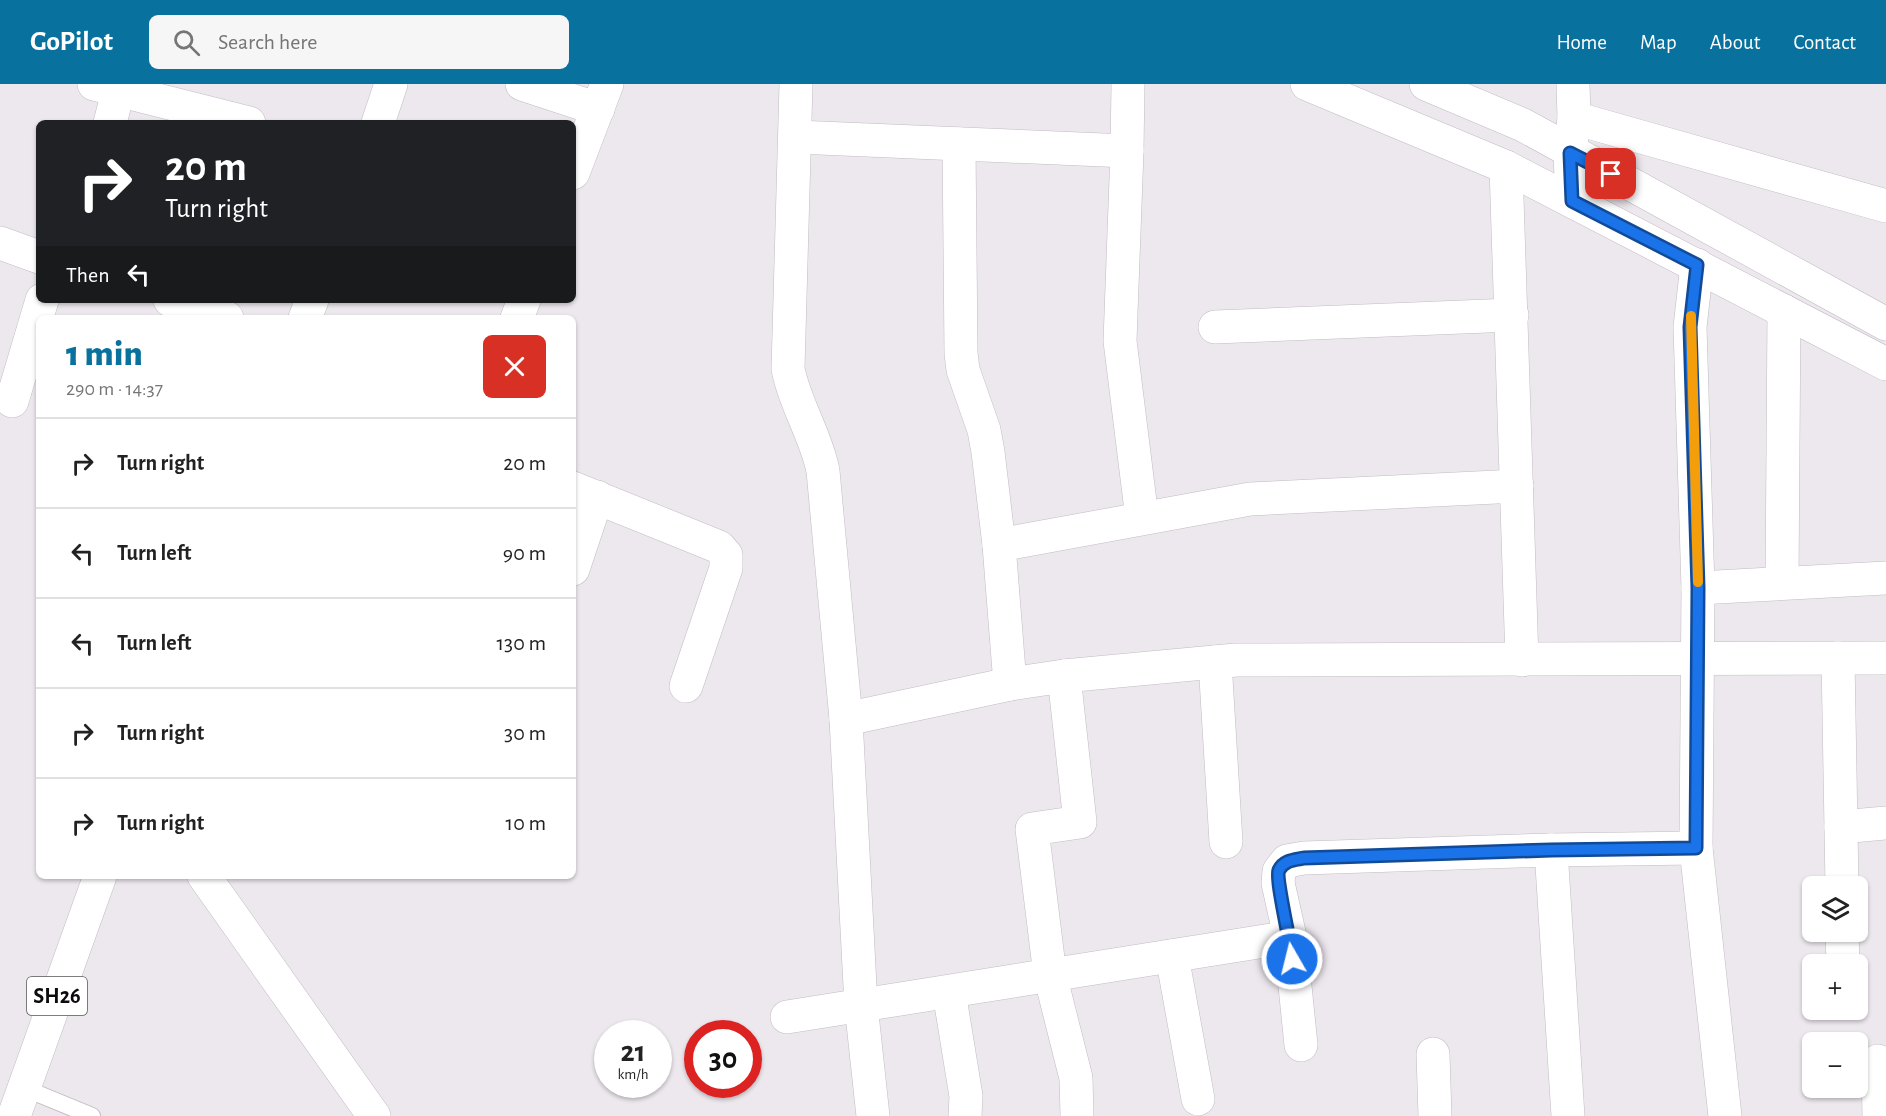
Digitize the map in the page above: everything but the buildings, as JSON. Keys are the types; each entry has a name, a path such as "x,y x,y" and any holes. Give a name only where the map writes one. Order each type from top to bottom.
{"street":[{"path":"379,120 391,84"},
{"path":"522,84 602,97 576,165"},
{"path":"796,84 788,369 792,387 819,451 823,471 846,719 861,1005 880,1113"},
{"path":"1128,84 1120,341 1142,518"},
{"path":"1307,84 1506,167 1886,364"},
{"path":"1426,84 1523,125 1570,153 1886,324"},
{"path":"1572,201 1570,153 1574,118 1573,84"},
{"path":"110,120 111,86 238,120"},
{"path":"1574,118 1886,206"},
{"path":"796,137 1127,151"},
{"path":"959,144 961,353 963,370 984,430 988,452 999,545 1010,684"},
{"path":"1506,167 1522,660"},
{"path":"0,243 36,256"},
{"path":"1697,265 1690,327 1698,588 1696,848 1725,1116"},
{"path":"180,303 218,315"},
{"path":"1782,583 1784,311"},
{"path":"1215,327 1512,315"},
{"path":"12,401 36,320"},
{"path":"999,545 1250,499 1517,486"},
{"path":"576,550 585,493 719,547 726,555 726,568 686,686"},
{"path":"1698,588 1886,578"},
{"path":"1838,658 1842,876"},
{"path":"846,719 1010,684 1064,676 1236,660 1886,658"},
{"path":"1215,662 1227,842"},
{"path":"1064,676 1080,822 1032,829 1050,975 1076,1078 1077,1116"},
{"path":"1841,827 1886,823"},
{"path":"1301,1045 1290,937 1278,883 1279,871 1287,861 1304,858 1551,850 1696,848"},
{"path":"1551,850 1568,1116"},
{"name":"SH26","path":"19,1102 99,879"},
{"path":"206,879 374,1116"},
{"path":"788,1017 1290,937"},
{"path":"1172,956 1198,1099"},
{"path":"950,992 966,1096 965,1116"},
{"path":"1433,1054 1435,1116"},
{"path":"1878,1061 1879,1116"}],"lane":[{"path":"19,1102 92,1116"}],"slow traffic":[{"path":"1691,316 1698,582"}],"route":[{"path":"1292,959 1290,937 1278,883 1279,871 1287,861 1304,858 1551,850 1696,848 1698,588 1690,327 1697,265 1572,201 1570,153 1611,174"}]}
